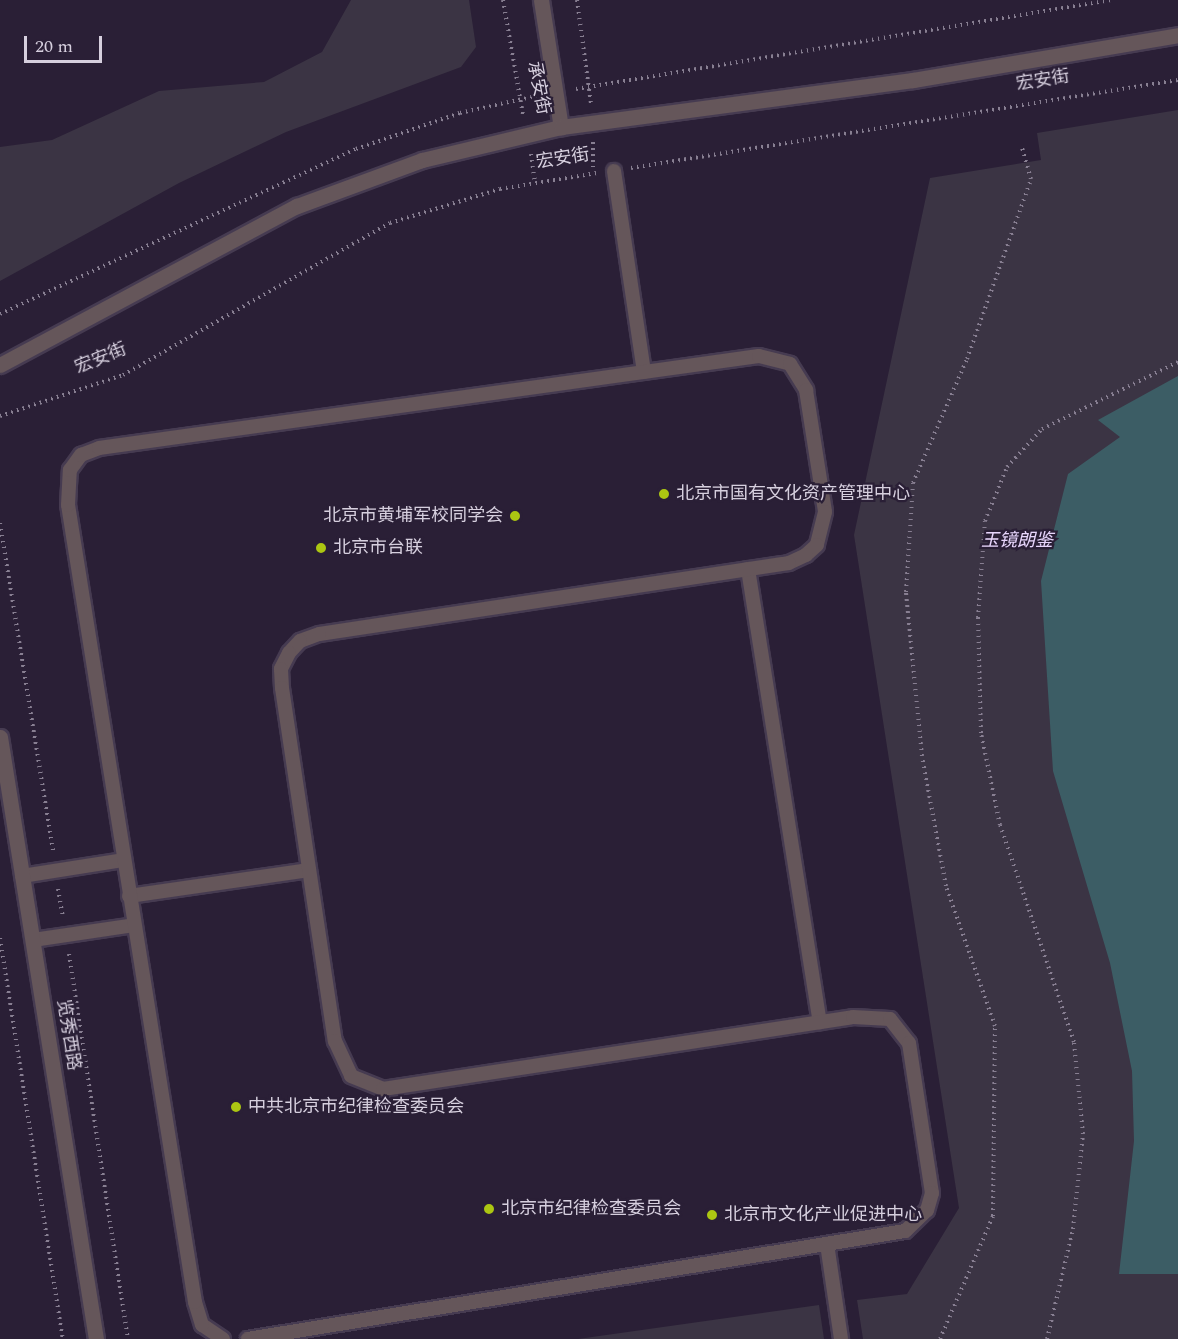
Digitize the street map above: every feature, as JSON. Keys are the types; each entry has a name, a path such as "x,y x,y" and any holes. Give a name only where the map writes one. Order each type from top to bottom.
{"street":[{"name":"承安街","path":"541,0 561,127"},
{"name":"宏安街","path":"0,365 297,206 422,160 561,127 913,80 1178,35"},
{"name":"览秀西路","path":"0,737 96,1339"}],"lane":[{"path":"615,171 644,372"},
{"path":"223,1339 202,1325 195,1302 68,506 70,470 81,456 99,448 759,356 790,364 799,375 824,529 806,555 748,569 300,642 281,669 309,870 340,1061 366,1086 383,1089 820,1022 873,1016 902,1029 932,1193 927,1210 905,1231 248,1339"},
{"path":"748,569 820,1022"},
{"path":"22,876 123,860"},
{"path":"129,896 309,870"},
{"path":"33,940 134,925"},
{"path":"827,1244 841,1339"}],"path":[{"name":"承安街","path":"503,0 535,183"},
{"path":"577,0 592,123 594,174"},
{"name":"宏安街","path":"0,416 123,375 390,223 535,183 1178,80"},
{"path":"940,1339 993,1216 995,1026 946,886 922,756 906,592 912,494 1031,179 1022,148"},
{"path":"1047,1339 1073,1229 1083,1134 1074,1042 1000,825 981,734 978,618 986,521 1007,467 1042,429 1178,363"},
{"path":"0,938 1,957 63,1339"}],"green space":[{"path":"351,0 469,0 476,47 461,67 286,132 179,183 0,281 0,147 52,140 159,91 264,82 322,52"},
{"name":"玉镜朗鉴","path":"1178,110 1178,1339 863,1339 857,1300 907,1294 959,1208 854,535 930,178 1041,160 1037,133"},
{"path":"819,1305 824,1339 578,1339"}],"shaded area":[{"path":"1178,376 1178,1274 1119,1274 1134,1141 1132,1071 1110,963 1053,771 1041,581 1068,474 1120,437 1098,420"}],"place":[{"name":"北京市国有文化资产管理中心","path":"664,494"},
{"name":"北京市黄埔军校同学会","path":"515,516"},
{"name":"北京市台联","path":"321,548"},
{"name":"中共北京市纪律检查委员会","path":"236,1107"},
{"name":"北京市纪律检查委员会","path":"489,1209"},
{"name":"北京市文化产业促进中心","path":"712,1215"}]}
